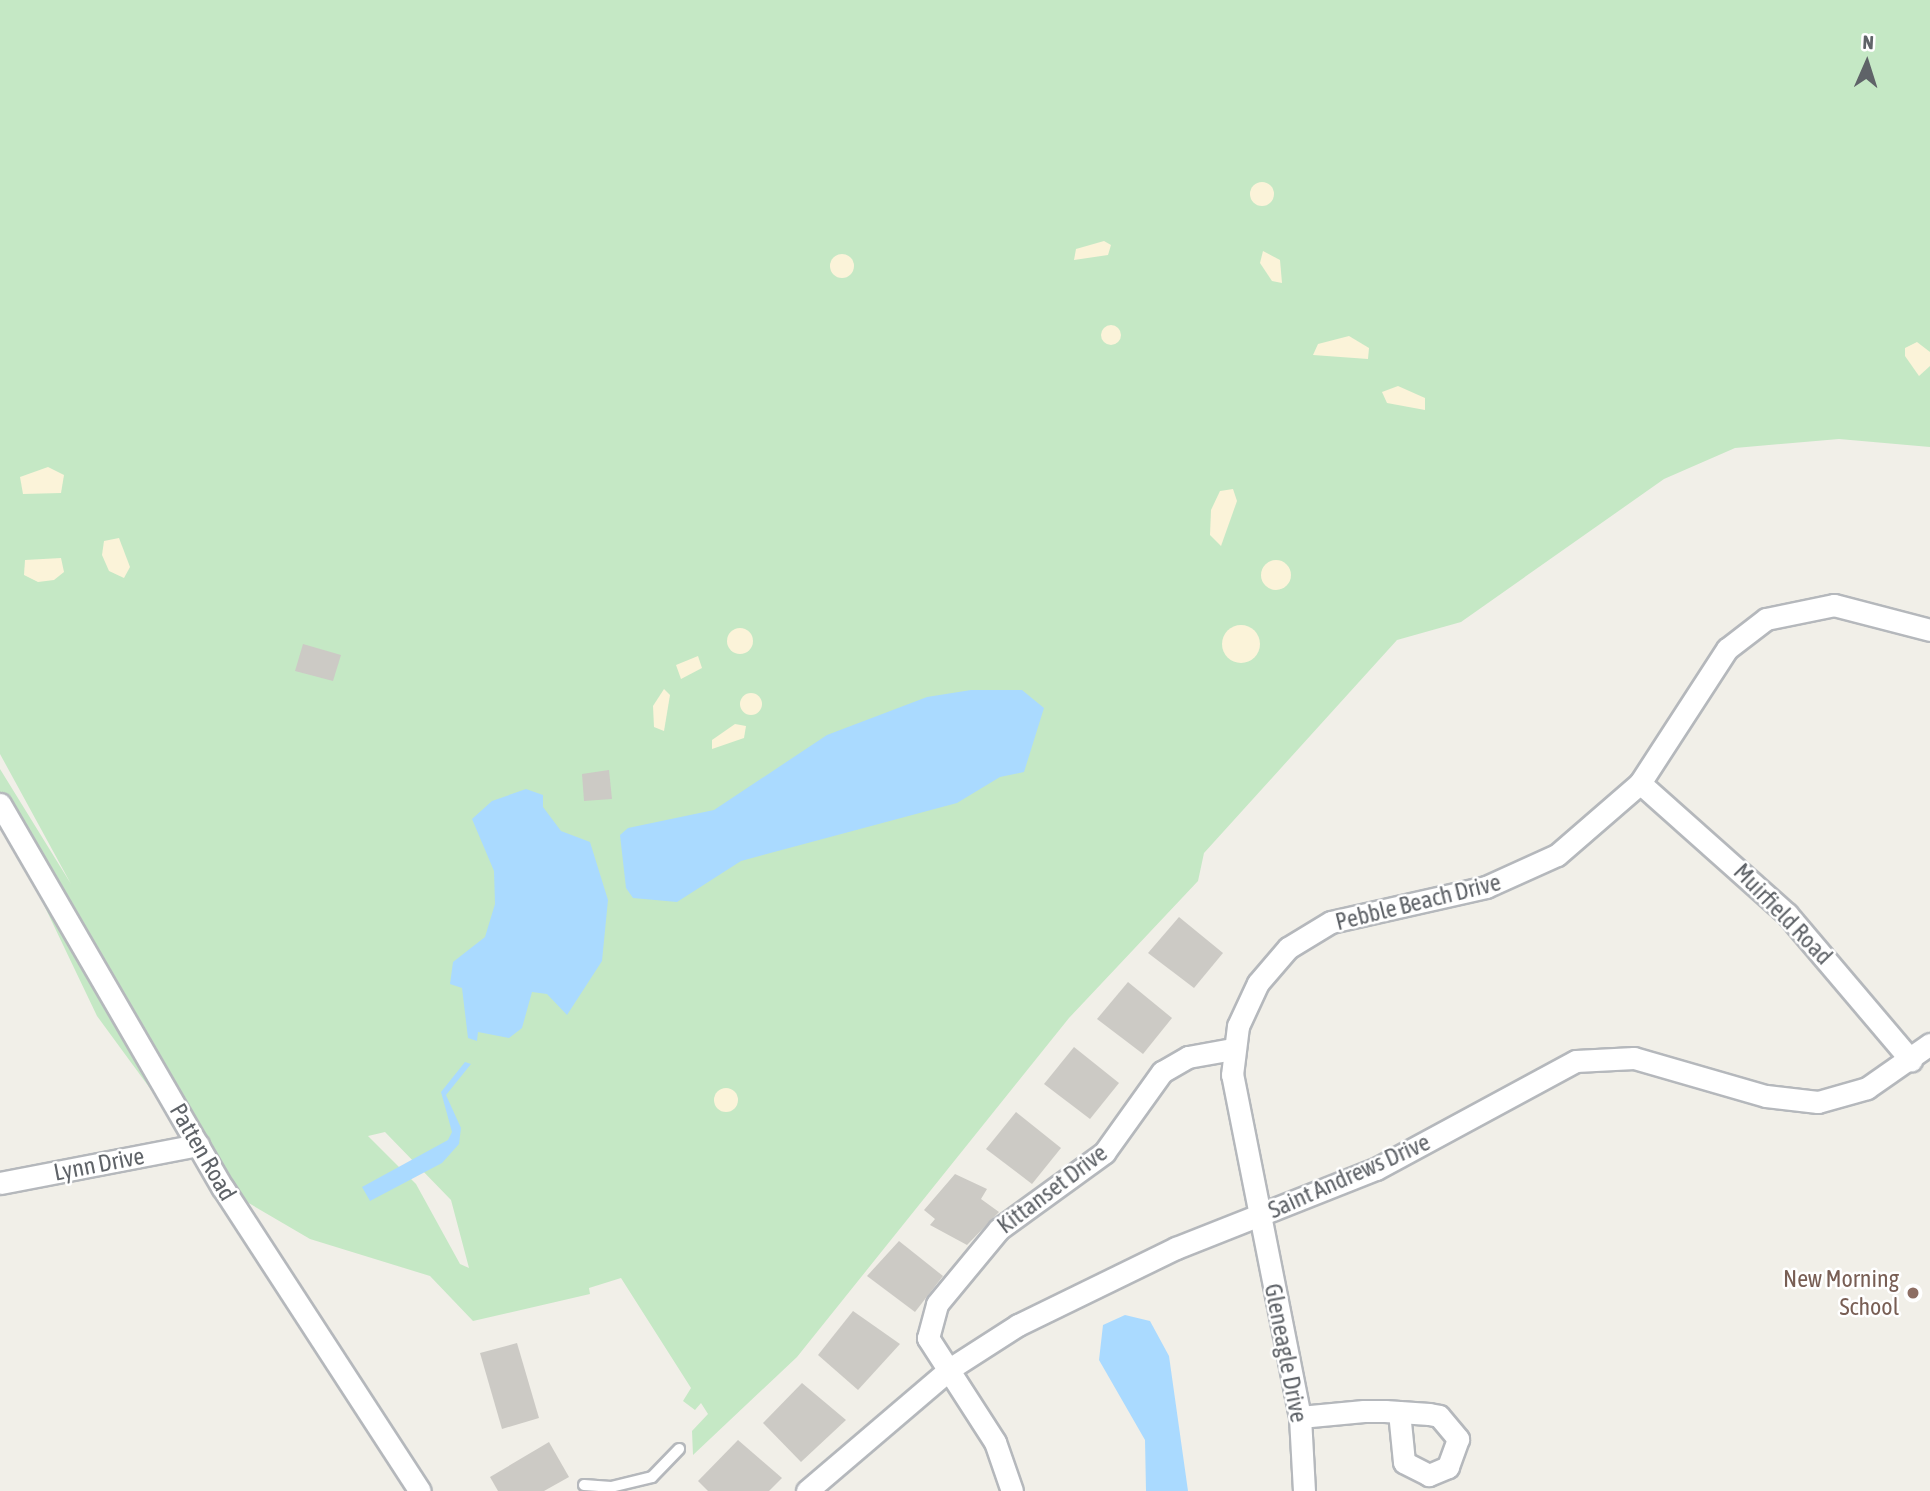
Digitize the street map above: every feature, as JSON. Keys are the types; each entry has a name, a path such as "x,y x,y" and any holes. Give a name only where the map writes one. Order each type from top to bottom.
{"street":[{"name":"Pebble Beach Drive","path":"1258,1217 1233,1049 1258,983 1308,934 1354,914 1511,878 1574,843 1640,783 1727,649 1766,619 1811,606 1845,606 1930,630"},
{"name":"Muirfield Road","path":"1640,783 1787,914 1911,1060"},
{"name":"Patten Road","path":"0,804 198,1145 420,1491"},
{"name":"Saint Andrews Drive","path":"807,1491 951,1368 1095,1283 1376,1169 1576,1061 1634,1058 1766,1096 1818,1102 1867,1088 1911,1060 1930,1044"},
{"name":"Kittanset Drive","path":"951,1368 928,1330 957,1274 999,1229 1104,1153 1163,1072 1188,1056 1233,1049"},
{"name":"Lynn Drive","path":"0,1183 198,1145"},
{"name":"Gleneagle Drive","path":"1258,1217 1300,1417 1304,1491"},
{"path":"951,1368 995,1442 1012,1491"},
{"path":"1300,1417 1399,1412"}],"lane":[{"path":"584,1485 611,1487 652,1477 679,1449"}],"green space":[{"path":"0,0 1930,0 1930,447 1839,439 1735,448 1664,479 1461,622 1397,640 1204,853 1198,881 1069,1018 797,1357 693,1455 692,1431 708,1414 701,1403 695,1410 683,1401 691,1388 621,1278 589,1288 590,1294 473,1321 430,1276 310,1239 223,1188 97,1016 21,857 0,828 0,769 71,884 0,754","holes":["385,1132 451,1200 469,1268 460,1264 416,1184 368,1136"]}],"sand":[{"path":"1262,182 1271,185 1274,194 1271,203 1262,206 1253,203 1250,194 1253,185"},
{"path":"1104,241 1111,245 1108,255 1074,260 1076,249"},
{"path":"1263,251 1280,260 1282,283 1272,281 1260,263"},
{"path":"842,254 853,261 854,266 847,277 842,278 831,271 830,266 837,255"},
{"path":"1107,325 1115,325 1121,335 1115,345 1107,345 1101,339 1101,331"},
{"path":"1349,336 1369,348 1368,359 1313,355 1318,344"},
{"path":"1917,342 1930,352 1930,366 1919,376 1905,356 1905,348"},
{"path":"1398,386 1425,398 1425,410 1387,403 1382,392"},
{"path":"48,467 64,475 61,493 23,494 20,477"},
{"path":"1233,489 1237,501 1221,546 1210,535 1211,510 1220,491"},
{"path":"119,538 130,567 124,578 109,571 102,555 104,541"},
{"path":"61,558 64,572 54,580 38,582 24,575 25,560"},
{"path":"1276,560 1287,564 1291,575 1287,586 1276,590 1265,586 1261,575 1265,564"},
{"path":"1241,625 1254,631 1260,644 1254,657 1241,663 1228,657 1222,644 1228,631"},
{"path":"740,628 749,632 753,641 749,650 740,654 731,650 727,641 731,632"},
{"path":"698,656 702,668 681,679 676,665"},
{"path":"664,689 670,695 664,731 654,727 653,706"},
{"path":"751,693 759,696 762,704 759,712 751,715 743,712 740,704 743,696"},
{"path":"735,724 746,726 744,738 712,749 712,740"},
{"path":"726,1088 735,1091 738,1100 735,1109 726,1112 717,1109 714,1100 717,1091"}],"water":[{"path":"971,690 1022,690 1044,708 1024,772 1000,777 957,803 741,861 677,902 633,898 626,888 620,835 628,828 714,810 827,735 927,697"},
{"path":"526,789 543,795 543,807 561,831 590,842 608,900 602,961 567,1015 547,994 532,992 522,1028 509,1038 478,1032 477,1041 468,1038 462,988 450,984 453,962 485,937 495,904 494,871 472,819 492,801"},
{"path":"465,1062 471,1064 446,1095 461,1128 459,1144 442,1163 370,1201 362,1187 448,1140 452,1132 441,1092"},
{"path":"1125,1315 1150,1321 1169,1356 1188,1491 1146,1491 1145,1440 1099,1360 1103,1325"}],"building":[{"path":"303,644 341,655 333,681 295,671"},
{"path":"609,770 612,799 584,801 582,774"},
{"path":"1179,917 1223,953 1194,988 1148,953"},
{"path":"1128,982 1172,1018 1143,1054 1097,1019"},
{"path":"1074,1047 1119,1083 1090,1119 1044,1084"},
{"path":"1016,1112 1061,1148 1032,1184 986,1149"},
{"path":"955,1174 987,1189 981,1199 999,1212 967,1245 930,1225 935,1219 924,1210"},
{"path":"899,1241 943,1276 915,1312 867,1276"},
{"path":"853,1311 900,1344 858,1390 818,1355"},
{"path":"517,1343 539,1418 502,1429 480,1353"},
{"path":"802,1383 846,1420 801,1462 763,1423"},
{"path":"738,1440 782,1478 769,1491 708,1491 698,1481"},
{"path":"549,1442 569,1477 544,1491 498,1491 490,1477"}],"place":[{"name":"New Morning School","path":"1913,1293"}]}
